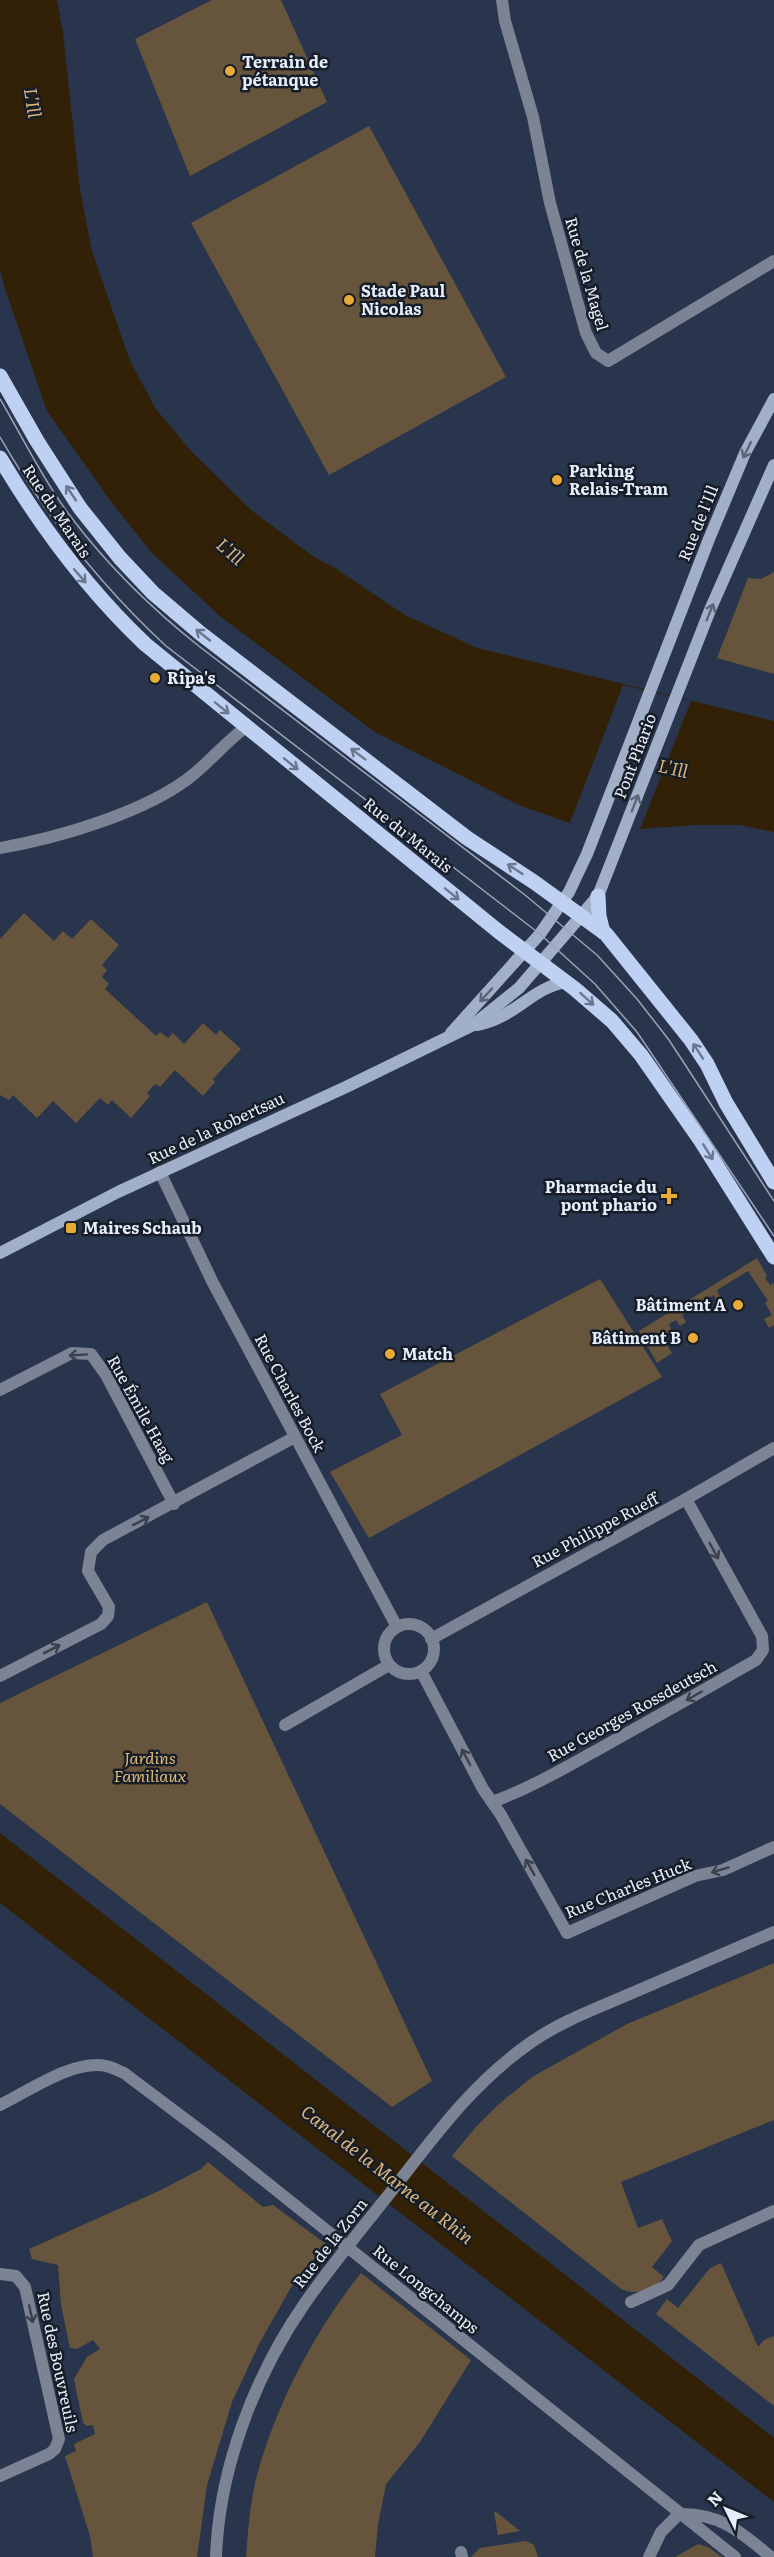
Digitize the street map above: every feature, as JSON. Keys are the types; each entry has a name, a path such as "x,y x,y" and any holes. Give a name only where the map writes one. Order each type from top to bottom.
{"main road":[{"name":"Rue du Marais","path":"0,376 37,441 80,508 106,542 153,593 200,633 467,838 583,915 620,949 707,1064 726,1103 774,1182"},
{"name":"Rue de l'Ill","path":"661,663 745,453 774,399"},
{"name":"Rue du Marais","path":"0,458 49,536 105,604 145,644 525,952 567,982 612,1021 641,1055 701,1141 774,1257"},
{"name":"Pont Phario","path":"598,896 735,550 774,465"},
{"name":"Pont Phario","path":"563,902 587,854 661,663"},
{"path":"541,964 598,896"},
{"path":"598,896 603,932"},
{"path":"525,952 563,902"},
{"name":"Rue de la Robertsau","path":"448,1036 525,952"},
{"name":"Rue de la Robertsau","path":"0,1253 160,1172 346,1088 473,1025 519,988 541,964"},
{"name":"Rue de la Robertsau","path":"473,1025 490,1023 530,1001 550,985 567,982"}],"street":[{"name":"Rue de la Magel","path":"502,0 533,117 550,202 586,333 596,353 608,361 774,261"},
{"path":"0,848 24,844 86,825 151,801 193,775 246,727"},
{"name":"Rue Charles Bock","path":"160,1172 213,1283 397,1627"},
{"name":"Rue Émile Haag","path":"0,1390 72,1353 91,1354 106,1374 174,1504"},
{"path":"0,1676 101,1624 108,1616 109,1607 88,1570 91,1552 103,1540 174,1504 295,1437"},
{"name":"Rue Philippe Rueff","path":"431,1639 774,1448"},
{"name":"Rue Georges Rossdeutsch","path":"492,1802 508,1797 579,1760 756,1660 763,1650 762,1636 686,1499"},
{"path":"412,1624 427,1632 431,1639 434,1646 431,1660 421,1671 415,1674 401,1673 389,1665 384,1652 384,1644 391,1631 397,1627 412,1624"},
{"path":"285,1725 389,1665"},
{"path":"421,1671 492,1802"},
{"name":"Rue Charles Huck","path":"492,1802 567,1933 695,1876 723,1870 774,1847"},
{"name":"Rue de la Zorn","path":"216,2557 217,2538 228,2479 242,2431 258,2388 280,2343 305,2303 468,2094 500,2065 532,2041 571,2019 774,1932"},
{"name":"Rue Longchamps","path":"0,2104 60,2074 79,2068 106,2066 124,2073 156,2095 678,2514 735,2557"},
{"path":"631,2302 668,2285 699,2245 774,2211"},
{"name":"Rue des Bouvreuils","path":"0,2274 16,2276 25,2287 59,2439 55,2449 49,2454 0,2476"},
{"path":"649,2557 661,2532 678,2514 700,2514 733,2526 771,2557"}],"green space":[{"name":"Terrain de pétanque","path":"212,0 281,0 327,102 190,176 135,39"},
{"name":"Stade Paul Nicolas","path":"369,126 506,377 329,475 191,223"},
{"path":"774,572 774,674 717,658 748,578 761,579"},
{"path":"24,913 54,941 63,931 72,939 91,919 119,945 102,965 107,970 102,977 109,984 105,989 156,1036 160,1032 168,1038 173,1033 184,1044 203,1023 216,1035 220,1030 241,1049 213,1079 215,1082 203,1096 175,1070 160,1087 155,1084 147,1093 150,1096 131,1118 112,1100 108,1105 100,1098 76,1123 53,1101 37,1118 13,1095 9,1100 0,1095 0,939"},
{"path":"757,1258 767,1276 765,1278 770,1285 773,1283 774,1286 774,1325 769,1328 764,1319 772,1315 765,1303 768,1301 748,1271 717,1290 721,1299 717,1301 714,1295 704,1301 707,1308 701,1313 697,1306 682,1315 686,1322 680,1326 676,1320 669,1324 672,1331 662,1337 672,1353 657,1363 639,1331"},
{"path":"600,1279 662,1377 369,1538 330,1472 402,1435 380,1394"},
{"name":"Jardins Familiaux","path":"207,1602 432,2081 392,2107 0,1804 0,1703"},
{"path":"774,1963 774,2120 621,2182 638,2228 662,2219 672,2241 652,2267 664,2277 650,2288 639,2292 621,2289 452,2156 499,2104 532,2077 627,2024"},
{"path":"208,2162 263,2207 273,2205 326,2244 290,2289 259,2344 232,2402 207,2485 197,2557 93,2557 90,2536 65,2456 76,2451 74,2444 95,2434 93,2425 87,2426 83,2423 74,2379 87,2357 100,2349 93,2340 77,2349 70,2348 61,2305 58,2265 32,2259 29,2249 161,2190 201,2169"},
{"path":"721,2263 758,2347 764,2340 774,2336 774,2406 656,2314 667,2299 678,2308 710,2268"},
{"path":"361,2273 471,2360 420,2442 386,2484 378,2524 375,2557 246,2557 257,2475 275,2421 313,2344"},
{"path":"494,2512 496,2512 520,2531 498,2535"},
{"path":"526,2541 534,2545 538,2557 471,2557 480,2548"},
{"path":"698,2544 708,2547 722,2557 675,2557"}],"water":[{"name":"L'Ill","path":"0,0 57,0 63,32 79,182 91,248 130,361 156,409 191,451 251,510 314,557 335,568 405,615 477,648 774,721 774,832 739,825 640,829 570,823 521,806 375,732 222,618 152,553 112,503 47,411 4,286 0,268"},
{"name":"Canal de la Marne au Rhin","path":"0,1833 774,2438 774,2502 0,1903"}],"pier":[{"path":"623,685 691,701 640,829 570,823"}],"tram line":[{"path":"0,399 43,474 71,517 115,570 165,618 525,895 597,955 637,999 669,1040 774,1201"},
{"path":"0,437 17,466 75,548 119,599 166,646 540,934 595,984 637,1032 774,1236"}],"place":[{"name":"Terrain de pétanque","path":"230,71"},
{"name":"Stade Paul Nicolas","path":"349,300"},
{"name":"Parking Relais-Tram","path":"557,480"},
{"name":"Ripa's","path":"155,678"},
{"name":"Pharmacie du pont phario","path":"669,1196"},
{"name":"Maires Schaub","path":"71,1228"},
{"name":"Bâtiment A","path":"738,1305"},
{"name":"Bâtiment B","path":"693,1338"},
{"name":"Match","path":"390,1354"}]}
